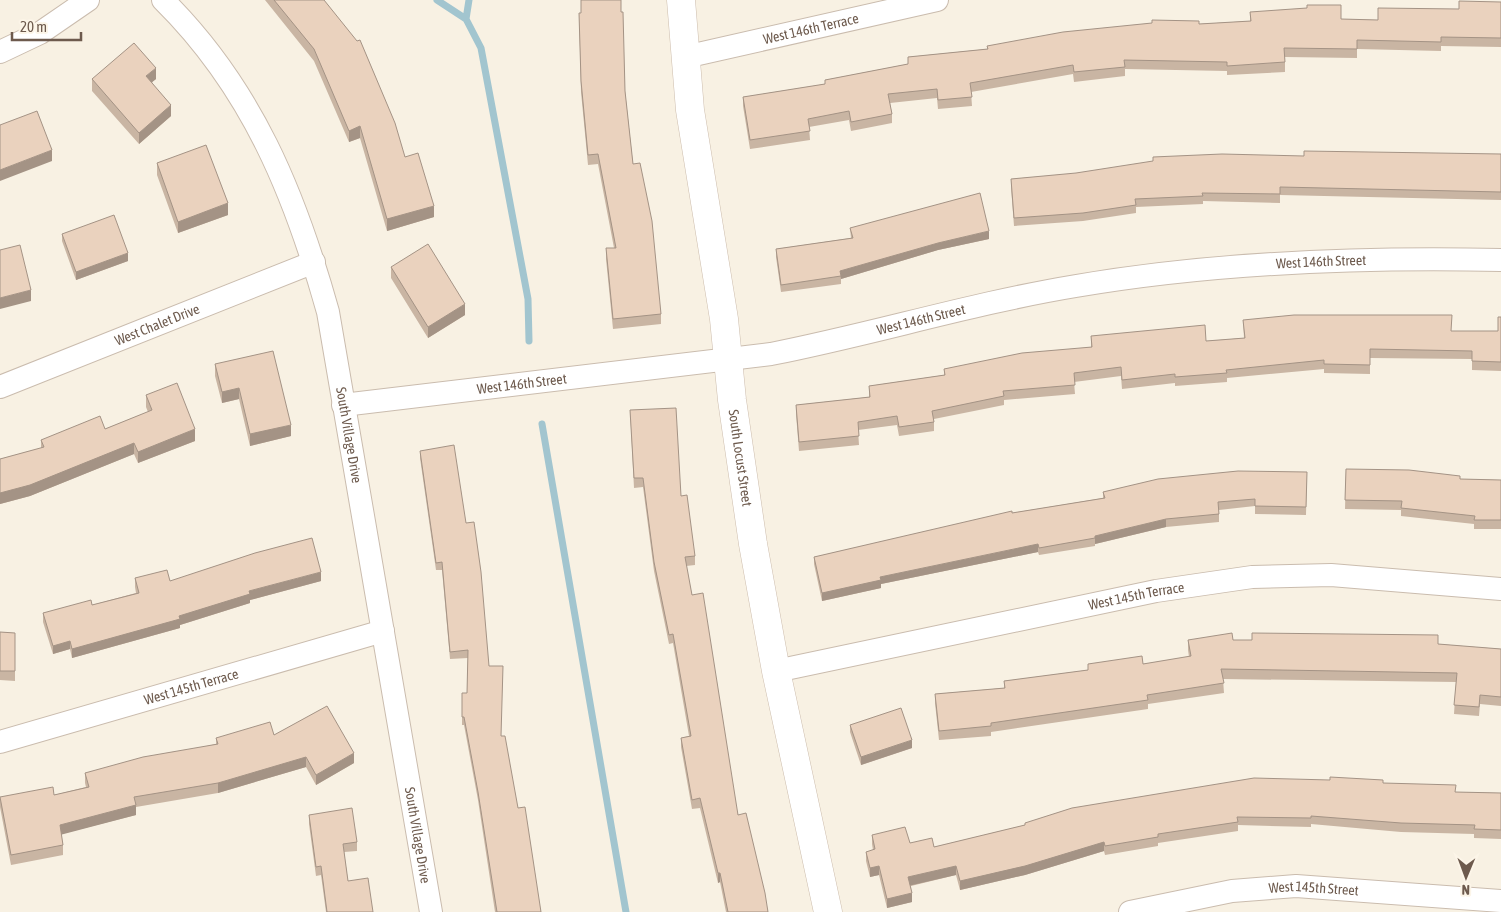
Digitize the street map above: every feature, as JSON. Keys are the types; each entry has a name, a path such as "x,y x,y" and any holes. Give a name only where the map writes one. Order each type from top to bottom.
{"street":[{"path":"0,52 40,33 88,0"},
{"name":"South Village Drive","path":"163,0 215,60 248,109 289,190 314,262 328,312 431,912"},
{"name":"South Locust Street","path":"680,0 690,110 708,216 753,544 776,671 828,912"},
{"name":"West 146th Terrace","path":"685,57 937,0"},
{"name":"West 146th Street","path":"344,405 728,360 824,344 971,306 1077,285 1174,272 1279,262 1406,258 1501,260"},
{"name":"West Chalet Drive","path":"0,388 314,262"},
{"name":"West 145th Terrace","path":"776,671 1156,591 1252,577 1331,575 1501,589"},
{"name":"West 145th Terrace","path":"0,742 383,631"},
{"name":"West 145th Street","path":"1130,912 1232,891 1296,886 1501,902"}],"building":[{"path":"274,0 324,0 357,41 360,40 395,123 405,157 418,153 434,206 387,219 360,126 349,131 314,49"},
{"path":"581,0 621,0 625,91 633,164 640,163 652,221 661,314 613,319 606,248 616,248 598,154 588,155 581,81 579,13 581,13"},
{"path":"1459,1 1501,2 1501,38 1441,37 1441,42 1357,40 1357,49 1284,48 1285,62 1227,66 1227,62 1124,60 1125,67 1074,72 1073,65 970,83 972,97 938,100 937,89 888,94 892,114 851,122 849,111 808,119 810,131 750,140 743,97 825,84 825,80 908,64 908,57 988,49 987,46 1063,32 1152,23 1152,20 1199,21 1199,24 1251,21 1250,12 1307,8 1307,5 1341,5 1341,19 1378,20 1378,8 1459,9"},
{"path":"134,43 156,68 146,76 171,105 139,133 92,79"},
{"path":"37,111 52,150 0,170 0,125"},
{"path":"206,145 228,203 178,222 157,163"},
{"path":"1304,151 1501,154 1501,192 1280,187 1280,194 1202,193 1203,196 1135,199 1136,205 1083,213 1014,218 1011,179 1076,173 1153,161 1153,157 1222,154 1304,156"},
{"path":"980,193 989,231 938,243 840,271 841,276 781,285 776,249 853,238 850,228"},
{"path":"114,215 128,253 76,272 62,234"},
{"path":"428,244 465,304 428,327 391,267"},
{"path":"20,245 31,290 0,298 0,250"},
{"path":"1294,315 1452,315 1451,331 1498,331 1498,317 1501,317 1501,362 1472,361 1472,351 1370,349 1370,365 1324,364 1324,360 1226,370 1227,373 1175,377 1175,374 1122,380 1121,367 1074,373 1075,385 1003,391 1004,396 932,411 934,422 899,427 897,416 858,422 859,436 799,442 796,405 870,397 869,386 945,375 944,369 1022,353 1092,347 1091,336 1205,325 1206,341 1245,338 1243,320"},
{"path":"273,351 291,425 250,434 239,388 222,392 215,364"},
{"path":"177,383 195,429 138,452 134,443 30,485 0,493 0,459 44,447 41,440 100,416 105,429 152,410 146,395"},
{"path":"676,408 681,496 687,495 695,556 685,557 692,595 703,593 738,815 746,813 768,912 728,912 720,873 718,873 700,798 692,800 681,738 691,736 673,634 669,635 654,562 643,478 634,478 630,410"},
{"path":"454,445 466,523 474,522 481,572 489,666 503,666 501,736 505,736 518,808 525,807 541,912 497,912 478,792 464,717 462,717 462,693 467,693 468,650 450,652 442,562 436,563 420,451"},
{"path":"1346,469 1409,470 1460,476 1460,479 1501,480 1501,520 1474,520 1475,516 1401,508 1402,501 1345,500"},
{"path":"1238,471 1307,472 1306,507 1255,506 1255,499 1218,502 1219,514 1166,519 1095,536 1095,538 1039,548 1038,544 880,577 881,580 822,593 814,557 1012,511 1012,513 1105,498 1103,492 1158,479"},
{"path":"312,538 321,572 249,591 250,594 179,616 180,619 72,649 70,641 53,646 43,613 91,600 92,605 139,593 135,578 167,570 170,581 255,553"},
{"path":"0,632 15,633 15,671 0,671"},
{"path":"1232,633 1233,640 1252,640 1252,633 1438,635 1438,644 1501,649 1501,697 1480,695 1479,707 1454,705 1457,673 1221,669 1224,683 1147,695 1148,700 991,723 991,726 939,731 935,694 1005,688 1004,681 1088,670 1088,664 1142,656 1143,664 1191,656 1188,640"},
{"path":"327,706 354,753 316,775 306,757 218,783 134,797 136,805 60,825 63,845 11,855 0,797 53,787 54,795 89,787 85,773 143,757 218,744 216,738 270,722 274,735"},
{"path":"901,708 912,740 861,757 850,725"},
{"path":"1330,777 1383,780 1383,783 1456,785 1455,792 1501,793 1501,830 1474,829 1475,825 1401,823 1311,816 1311,818 1237,817 1238,822 1158,834 1158,837 1105,846 1104,842 1025,866 960,881 956,866 908,877 912,893 887,899 879,866 870,868 866,852 875,849 872,835 905,827 910,843 932,838 934,847 1025,825 1025,823 1072,808 1254,778 1330,780"},
{"path":"352,808 357,842 343,844 348,881 368,878 373,912 327,912 321,866 316,867 309,815"}],"waterway":[{"path":"437,0 466,19 481,48 528,299 529,341"},
{"path":"466,19 469,0"},
{"path":"542,424 626,912"}]}
